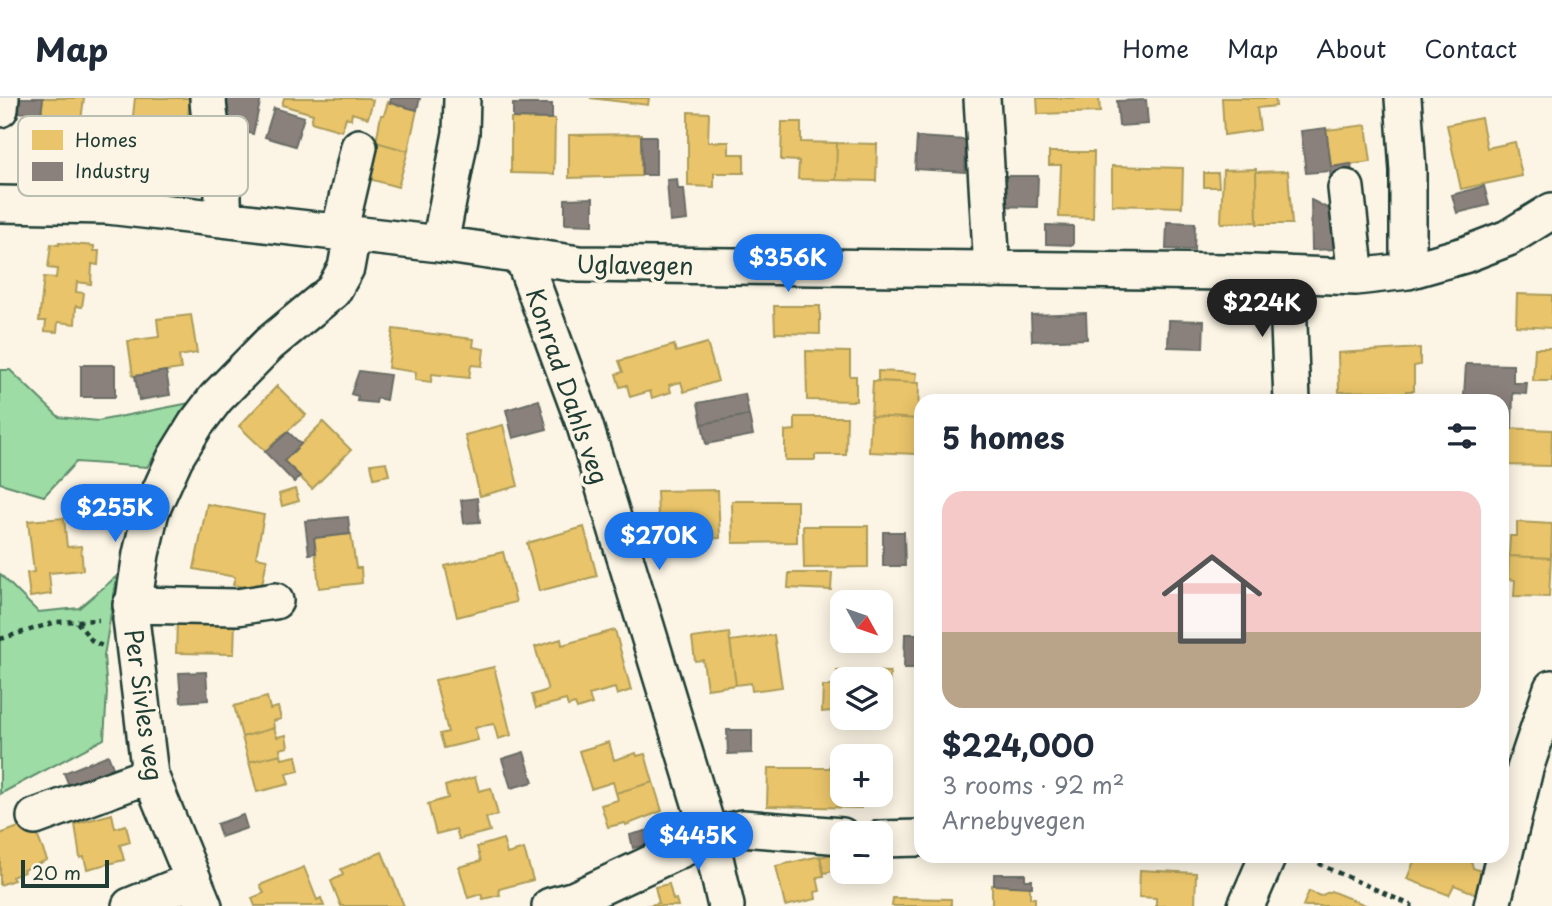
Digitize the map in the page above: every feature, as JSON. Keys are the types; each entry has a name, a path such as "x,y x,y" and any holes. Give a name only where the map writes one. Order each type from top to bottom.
{"street":[{"path":"0,109 1,98"},
{"path":"208,98 209,116"},
{"path":"440,244 461,132 462,98"},
{"path":"982,98 992,270"},
{"path":"1403,98 1408,171 1408,271"},
{"name":"Per Sivles veg","path":"198,893 150,775 131,612 151,510 182,447 216,398 269,344 333,291 346,268 346,234 359,147"},
{"path":"1346,187 1356,277"},
{"path":"222,218 225,196"},
{"name":"Uglavegen","path":"0,204 107,206 440,244 579,264 1356,277 1408,271 1508,238 1552,211"},
{"name":"Konrad Dahls veg","path":"523,258 585,426 710,836 726,906"},
{"path":"1287,274 1293,394"},
{"path":"131,612 237,607 275,601"},
{"path":"1509,835 1525,769 1552,688"},
{"path":"35,817 150,775"},
{"path":"550,906 575,899 710,836 742,828 830,835"},
{"path":"893,839 914,838"},
{"path":"1246,906 1265,863"},
{"path":"1492,906 1502,863"},
{"path":"130,906 198,893"}],"path":[{"path":"0,639 56,622 131,612"},
{"path":"1319,863 1413,906"}],"green space":[{"path":"0,370 10,370 59,417 98,421 190,403 147,467 76,462 44,496 0,483"},
{"path":"0,574 38,612 79,608 117,576 104,656 107,692 104,739 0,794"}],"building: Homes":[{"path":"43,98 84,98 82,116 41,116"},
{"path":"135,98 190,98 188,116 133,116"},
{"path":"284,98 373,100 368,118 352,113 351,119 346,117 342,131 311,122 313,114 282,105"},
{"path":"590,98 649,98 648,105"},
{"path":"1037,98 1099,98 1100,112 1038,114"},
{"path":"1222,98 1275,98 1276,106 1257,108 1260,130 1224,135"},
{"path":"388,102 417,110 408,151 376,142 381,115 384,115"},
{"path":"688,112 709,113 708,142 729,142 729,154 744,154 744,173 714,173 714,187 688,186"},
{"path":"511,118 555,119 554,174 511,173"},
{"path":"1481,118 1487,148 1515,142 1522,176 1461,189 1447,125"},
{"path":"782,122 801,122 801,142 837,143 836,180 798,179 799,161 781,160"},
{"path":"1366,125 1371,162 1331,167 1326,130"},
{"path":"642,134 641,176 569,178 569,135"},
{"path":"376,142 408,151 398,187 366,178"},
{"path":"837,143 877,144 876,181 836,180"},
{"path":"1049,152 1094,152 1093,218 1059,217 1061,165 1049,165"},
{"path":"1112,166 1183,168 1182,207 1112,205"},
{"path":"1256,169 1257,222 1221,223 1223,170"},
{"path":"1288,171 1292,224 1257,224 1256,172"},
{"path":"1204,173 1218,173 1219,187 1204,187"},
{"path":"51,244 94,246 94,251 99,251 98,265 92,264 91,284 77,282 76,292 84,293 82,307 76,306 75,324 58,322 57,332 45,331 46,321 39,321 44,277 56,278 57,269 48,268"},
{"path":"1517,294 1552,295 1552,328 1516,326"},
{"path":"774,306 820,306 820,334 775,333"},
{"path":"191,315 197,353 179,356 181,369 133,376 128,341 159,337 157,319"},
{"path":"393,329 474,339 473,347 484,349 482,366 471,365 469,378 432,374 431,382 415,380 416,372 388,368"},
{"path":"707,343 718,381 684,392 681,382 669,385 671,392 652,398 650,391 630,397 627,385 620,387 616,374 623,372 619,361 674,345 676,352"},
{"path":"1420,348 1420,365 1414,366 1414,391 1406,391 1406,394 1389,394 1389,391 1339,392 1338,353"},
{"path":"1535,348 1552,348 1552,381 1533,381"},
{"path":"806,351 850,352 850,376 856,376 856,401 807,400"},
{"path":"878,371 917,373 916,383 878,381"},
{"path":"873,381 919,383 919,394 914,394 914,419 871,416"},
{"path":"277,386 306,415 265,451 239,426"},
{"path":"871,416 914,419 914,454 869,452"},
{"path":"795,417 847,417 846,455 815,455 815,460 785,460 785,431 795,430"},
{"path":"323,422 351,450 312,489 284,461"},
{"path":"503,425 518,486 480,496 465,435"},
{"path":"1509,428 1552,430 1551,466 1509,465"},
{"path":"386,462 389,475 374,478 371,464"},
{"path":"295,489 299,501 282,506 279,494"},
{"path":"718,490 720,538 659,541 657,491"},
{"path":"732,501 797,501 797,542 733,543"},
{"path":"207,504 264,515 256,557 267,559 261,590 233,585 235,577 194,569"},
{"path":"64,518 67,547 81,546 83,570 49,573 51,594 30,597 27,573 34,572 28,521"},
{"path":"1517,522 1552,524 1551,558 1509,556 1510,536 1517,536"},
{"path":"803,526 868,526 868,567 804,568"},
{"path":"584,527 597,576 539,591 527,543"},
{"path":"351,534 356,568 361,568 362,583 319,588 314,538"},
{"path":"503,552 516,602 457,617 445,566"},
{"path":"1509,556 1551,558 1549,597 1514,596 1515,580 1509,579"},
{"path":"789,573 832,573 831,590 788,588"},
{"path":"177,620 235,621 234,654 176,653"},
{"path":"615,630 631,690 617,695 615,688 589,695 592,704 577,709 575,704 568,706 566,700 536,708 532,695 548,690 535,647 561,639 562,645"},
{"path":"729,633 736,685 707,689 703,660 695,661 692,638"},
{"path":"774,635 782,687 752,691 751,683 736,685 730,641"},
{"path":"494,667 511,735 498,739 494,724 482,726 475,728 478,740 444,748 440,734 448,732 435,680"},
{"path":"823,686 830,686 830,711 822,712"},
{"path":"267,697 270,709 278,707 281,719 273,721 274,728 242,737 234,706"},
{"path":"274,728 277,737 286,735 288,747 280,749 281,754 249,762 242,737"},
{"path":"609,742 614,760 636,753 637,756 645,754 653,782 616,793 613,782 591,789 579,751"},
{"path":"281,754 282,759 296,756 299,771 286,774 289,784 257,792 249,762"},
{"path":"768,768 830,768 830,807 861,808 767,806"},
{"path":"475,777 479,791 491,788 498,815 486,818 490,831 459,839 456,829 436,834 428,804 448,798 445,786"},
{"path":"653,782 662,811 626,825 608,827 601,805 618,800 616,793"},
{"path":"112,814 115,828 126,825 130,842 120,845 124,860 87,869 84,857 80,858 75,824"},
{"path":"32,822 47,860 23,870 24,872 12,877 14,880 0,885 0,834"},
{"path":"503,839 507,854 524,849 533,880 499,889 500,895 483,899 481,894 468,898 459,867 481,861 477,847"},
{"path":"382,852 404,906 341,906 331,881 343,875 341,869"},
{"path":"830,855 830,872 824,873 820,857"},
{"path":"820,856 824,876 817,877 820,891 815,892 816,899 785,906 776,866"},
{"path":"1413,863 1472,863 1473,868 1487,873 1479,895 1454,885 1449,895 1407,879"},
{"path":"304,867 317,900 321,898 324,906 255,906 252,898 264,893 260,885"},
{"path":"1140,870 1196,873 1195,906 1156,906 1156,898 1139,897"},
{"path":"669,884 673,900 676,899 678,906 645,906 659,903 655,887"},
{"path":"992,885 1030,885 1030,898 1035,898 1035,906 989,906 992,903"},
{"path":"1309,891 1320,896 1331,891 1368,906 1303,906"},
{"path":"893,898 951,899 951,906 892,906"}],"building: Industry":[{"path":"19,98 43,98 41,115 17,112"},
{"path":"223,98 261,98 253,134 248,133 248,116 218,116"},
{"path":"391,98 420,98 417,110 390,103"},
{"path":"1146,100 1148,124 1119,126 1117,101"},
{"path":"513,104 552,104 552,119 513,118"},
{"path":"274,108 304,117 295,146 265,137"},
{"path":"1326,128 1331,167 1351,164 1353,180 1331,182 1330,171 1306,173 1301,131"},
{"path":"641,136 656,136 656,175 642,175"},
{"path":"917,137 966,140 965,172 915,169"},
{"path":"998,176 1038,176 1037,207 998,206"},
{"path":"677,179 678,189 684,189 687,220 670,222 667,180"},
{"path":"1484,186 1489,205 1457,213 1452,195"},
{"path":"593,198 593,225 565,224 565,199"},
{"path":"1311,200 1337,213 1339,249 1312,250"},
{"path":"1167,222 1195,223 1194,250 1166,249"},
{"path":"1046,225 1073,226 1073,245 1046,244"},
{"path":"1086,313 1087,339 1032,341 1031,315"},
{"path":"1169,320 1204,321 1203,348 1168,347"},
{"path":"1466,364 1513,365 1513,383 1527,383 1526,394 1513,393 1512,429 1509,429 1509,394 1464,394"},
{"path":"81,365 115,365 115,397 81,397"},
{"path":"166,371 170,395 139,400 135,376"},
{"path":"359,371 390,375 386,400 377,398 376,403 357,401 358,396 351,394"},
{"path":"745,394 749,415 702,424 698,403"},
{"path":"539,400 547,429 513,438 506,410"},
{"path":"749,415 753,435 706,444 702,424"},
{"path":"288,432 301,444 284,461 300,476 294,482 265,452"},
{"path":"115,491 118,522 84,525 82,495"},
{"path":"477,498 480,522 464,523 461,500"},
{"path":"348,517 350,534 314,538 316,553 309,554 305,521"},
{"path":"883,532 904,532 905,566 883,566"},
{"path":"905,634 914,634 914,668 904,668"},
{"path":"206,672 208,700 181,702 179,673"},
{"path":"727,730 752,730 752,753 728,754"},
{"path":"524,752 533,782 511,788 502,759"},
{"path":"108,755 116,775 72,793 64,773"},
{"path":"243,815 247,828 221,837 217,824"},
{"path":"657,828 660,841 633,848 630,835"},
{"path":"994,874 1025,874 1025,880 1032,880 1032,887 994,885"}]}
